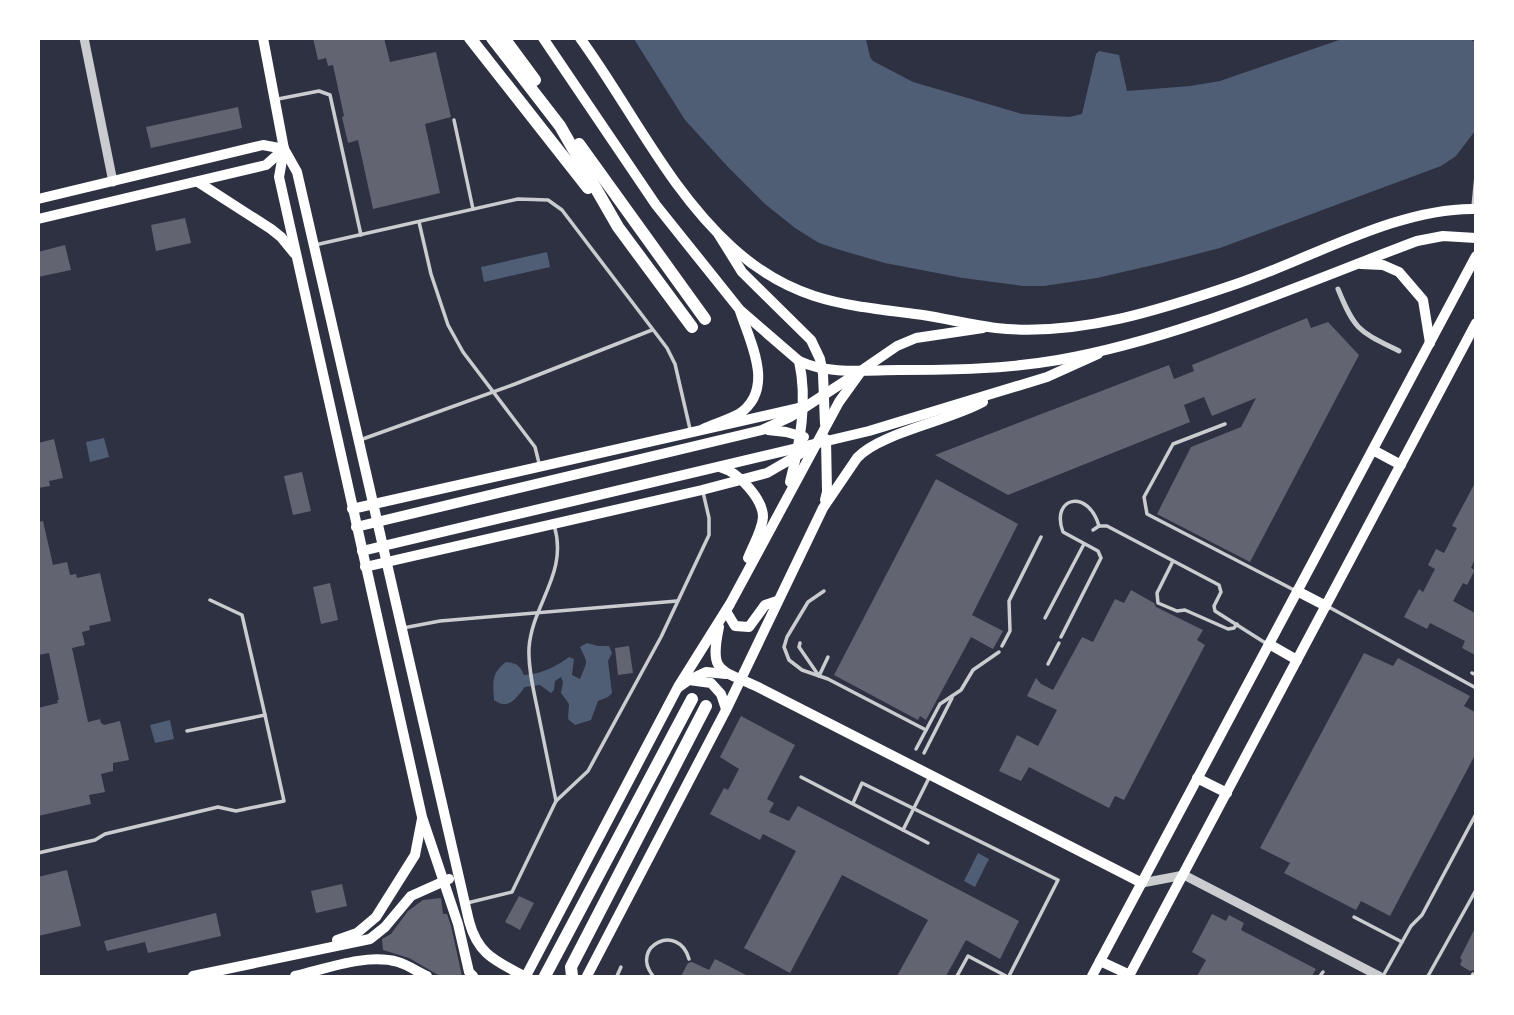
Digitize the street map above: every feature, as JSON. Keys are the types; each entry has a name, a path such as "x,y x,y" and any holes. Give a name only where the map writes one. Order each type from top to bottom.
{"highway":[{"path":"470,38 618,227 692,327"},
{"path":"492,38 560,126 618,227"},
{"path":"504,38 705,319"},
{"path":"543,38 656,205 740,310 799,361 822,368 862,370 1006,367 1060,359 1180,328 1430,238 1475,238"},
{"path":"580,38 680,188 718,232 756,267 777,281 811,297 844,305 997,328 1046,328 1131,316 1182,303 1422,214 1445,209 1474,209"},
{"path":"1092,976 1475,256"},
{"path":"1356,264 1384,265 1399,272 1423,300 1430,343"},
{"path":"703,429 740,413 753,396 759,367 740,310"},
{"path":"1100,961 1129,976 1475,323"},
{"path":"1373,450 1401,465"},
{"path":"1297,591 1326,606"},
{"path":"1269,645 1297,660"},
{"path":"545,976 692,699"},
{"path":"570,973 706,706"},
{"path":"1197,778 1227,793"}],"main road":[{"path":"263,38 284,149 279,177 356,527 422,817 472,976"},
{"path":"38,199 263,145 284,149 297,172 472,934 480,948 490,957 525,976 678,687 728,608 825,425 862,370"},
{"path":"38,219 266,165 284,149"},
{"path":"198,182 282,237 297,260"},
{"path":"718,232 725,248 742,272 804,332 815,347 822,368 824,396 827,492 823,508"},
{"path":"356,527 762,430 779,424 824,396 897,346 916,338 997,328"},
{"path":"362,551 719,467 797,452 1047,377 1121,344"},
{"path":"786,499 801,436 803,407 799,361"},
{"path":"587,976 726,710 823,508 863,451 965,412 1000,392"},
{"path":"352,509 803,407"},
{"path":"762,430 801,436 814,445 822,457 826,472"},
{"path":"365,566 742,480 767,473 797,452"},
{"path":"719,467 733,471 742,480 760,506 762,516 761,528 728,608 736,626 749,627 765,605 777,601"},
{"path":"720,621 714,649 715,662 721,671 740,678 1142,883"},
{"path":"678,687 699,674 714,672 740,678"},
{"path":"689,680 700,680 715,686 726,710"},
{"path":"310,950 356,933 376,917 415,855 422,817"},
{"path":"193,976 370,939 385,927 411,896 458,875"},
{"path":"295,976 325,973 363,961 380,960 398,962 408,972 428,976"}],"street":[{"path":"84,38 113,182"},
{"path":"1338,289 1350,319 1366,335 1399,351"},
{"path":"1142,883 1184,875 1381,976"}],"lane":[{"path":"276,100 319,91 330,95 361,234"},
{"path":"454,120 474,209"},
{"path":"1474,209 1475,176"},
{"path":"313,246 529,198 548,200 562,210 667,348 675,364 690,432"},
{"path":"419,222 431,274 448,325 463,352 535,447 540,468"},
{"path":"358,441 652,330"},
{"path":"1225,424 1173,444 1144,497 1147,514 1297,591"},
{"path":"464,903 512,892 556,801 588,771 661,637 709,535 709,518 702,490"},
{"path":"1061,637 1100,563 1101,555 1063,533 1059,522 1060,513 1066,505 1075,501 1083,502 1095,514 1099,526"},
{"path":"554,524 559,544 555,571 531,634 529,651 533,691 556,801"},
{"path":"1093,530 1099,526 1107,526 1219,585 1221,592 1214,606 1215,611 1269,645"},
{"path":"1002,646 1010,631 1009,601 1041,537"},
{"path":"1045,618 1084,544"},
{"path":"1173,561 1157,593 1158,603 1177,611 1185,610 1228,629 1237,624"},
{"path":"824,592 808,602 787,638 786,654 793,665 926,730"},
{"path":"38,853 218,807 236,811 284,801 242,615 210,600"},
{"path":"401,629 440,621 677,601"},
{"path":"1326,606 1475,688"},
{"path":"800,643 799,648 819,676"},
{"path":"1048,664 1059,643"},
{"path":"916,749 940,704 961,690 974,670 999,652"},
{"path":"819,676 828,657"},
{"path":"924,753 953,696"},
{"path":"187,731 265,715"},
{"path":"903,830 930,776"},
{"path":"802,777 928,843"},
{"path":"853,803 862,783 1058,880 1008,976 968,956 957,976"},
{"path":"1381,976 1411,926 1422,915 1475,814"},
{"path":"1428,976 1475,890"},
{"path":"1354,917 1402,942"},
{"path":"653,976 646,961 656,943 670,940 677,942 689,959"},
{"path":"617,976 621,967"}],"water":[{"path":"634,39 866,39 873,61 913,82 1022,114 1069,117 1082,114 1096,54 1099,51 1119,55 1127,91 1220,81 1342,39 1469,39 1475,42 1475,131 1456,156 1441,166 1220,248 1097,278 1044,286 1023,286 885,263 819,243 795,228 765,204 685,120"},
{"path":"547,252 550,267 484,282 481,267"},
{"path":"104,438 109,457 90,462 86,442"},
{"path":"587,643 609,646 612,653 608,661 612,693 598,701 591,720 575,725 568,719 569,704 561,693 561,677 555,681 551,693 540,685 525,687 508,704 494,700 494,678 506,662 517,665 524,675 530,675 559,664 569,657 574,659 572,675 580,679 586,662 580,647"},
{"path":"170,720 174,739 155,743 150,725"},
{"path":"978,853 989,859 975,887 964,881"}],"building":[{"path":"313,38 384,38 390,62 436,52 451,117 425,124 440,193 373,209 358,140 348,143 333,65 328,66 326,58 318,60"},
{"path":"238,107 242,128 151,148 146,127"},
{"path":"185,218 191,243 156,251 151,225"},
{"path":"65,245 71,270 38,277 38,252"},
{"path":"1307,318 1311,328 1328,322 1359,355 1250,562 1157,514 1191,447 1241,427 1256,398 1212,416 1204,397 1184,405 1190,422 1008,495 935,455 1169,365 1174,379 1194,371 1192,365"},
{"path":"54,439 63,478 49,481 50,486 38,488 38,443"},
{"path":"302,472 311,511 293,515 284,476"},
{"path":"936,479 1018,524 972,615 1003,631 993,649 971,637 926,720 920,716 918,720 834,675"},
{"path":"1475,483 1475,559 1471,568 1475,570 1467,585 1463,583 1453,601 1475,613 1475,655 1462,648 1465,641 1430,623 1427,629 1404,617 1419,589 1423,592 1435,569 1428,565 1436,549 1444,553 1457,528 1452,526"},
{"path":"43,521 53,565 67,562 70,575 76,574 77,578 100,573 111,621 89,626 90,630 82,632 85,645 72,648 88,722 100,719 104,725 120,721 129,760 113,763 113,771 101,774 105,792 89,795 91,804 38,816 38,708 58,703 59,700 49,653 38,655 38,522"},
{"path":"330,583 338,620 321,624 313,587"},
{"path":"1131,590 1154,603 1156,607 1203,630 1197,640 1205,645 1124,800 1115,796 1109,808 1029,767 1021,781 999,771 1017,735 1038,746 1057,710 1027,696 1036,678 1053,690 1082,637 1093,642 1115,599 1124,603"},
{"path":"629,646 633,673 618,675 615,648"},
{"path":"1364,653 1393,666 1398,658 1470,696 1464,706 1475,712 1475,755 1390,916 1361,901 1356,910 1284,873 1290,863 1260,848"},
{"path":"741,716 795,745 767,799 774,803 769,812 789,821 798,806 1019,921 1000,959 966,940 946,976 897,976 928,920 842,875 790,973 744,948 796,851 763,834 760,840 710,814 724,788 728,790 739,769 720,757"},
{"path":"67,870 81,926 38,936 38,877"},
{"path":"342,884 347,906 316,913 311,891"},
{"path":"519,896 534,903 520,930 505,922"},
{"path":"441,898 443,914 447,914 451,926 462,976 440,976 409,958 383,950 382,939 391,934 408,911 423,900"},
{"path":"216,913 221,936 148,953 145,942 107,951 104,941"},
{"path":"1212,914 1226,921 1229,915 1244,923 1241,930 1316,969 1312,976 1197,976 1206,960 1192,952"},
{"path":"1475,928 1475,970 1470,971 1460,965 1460,958"},
{"path":"715,959 748,976 681,976 688,963 692,962 709,970"}]}
